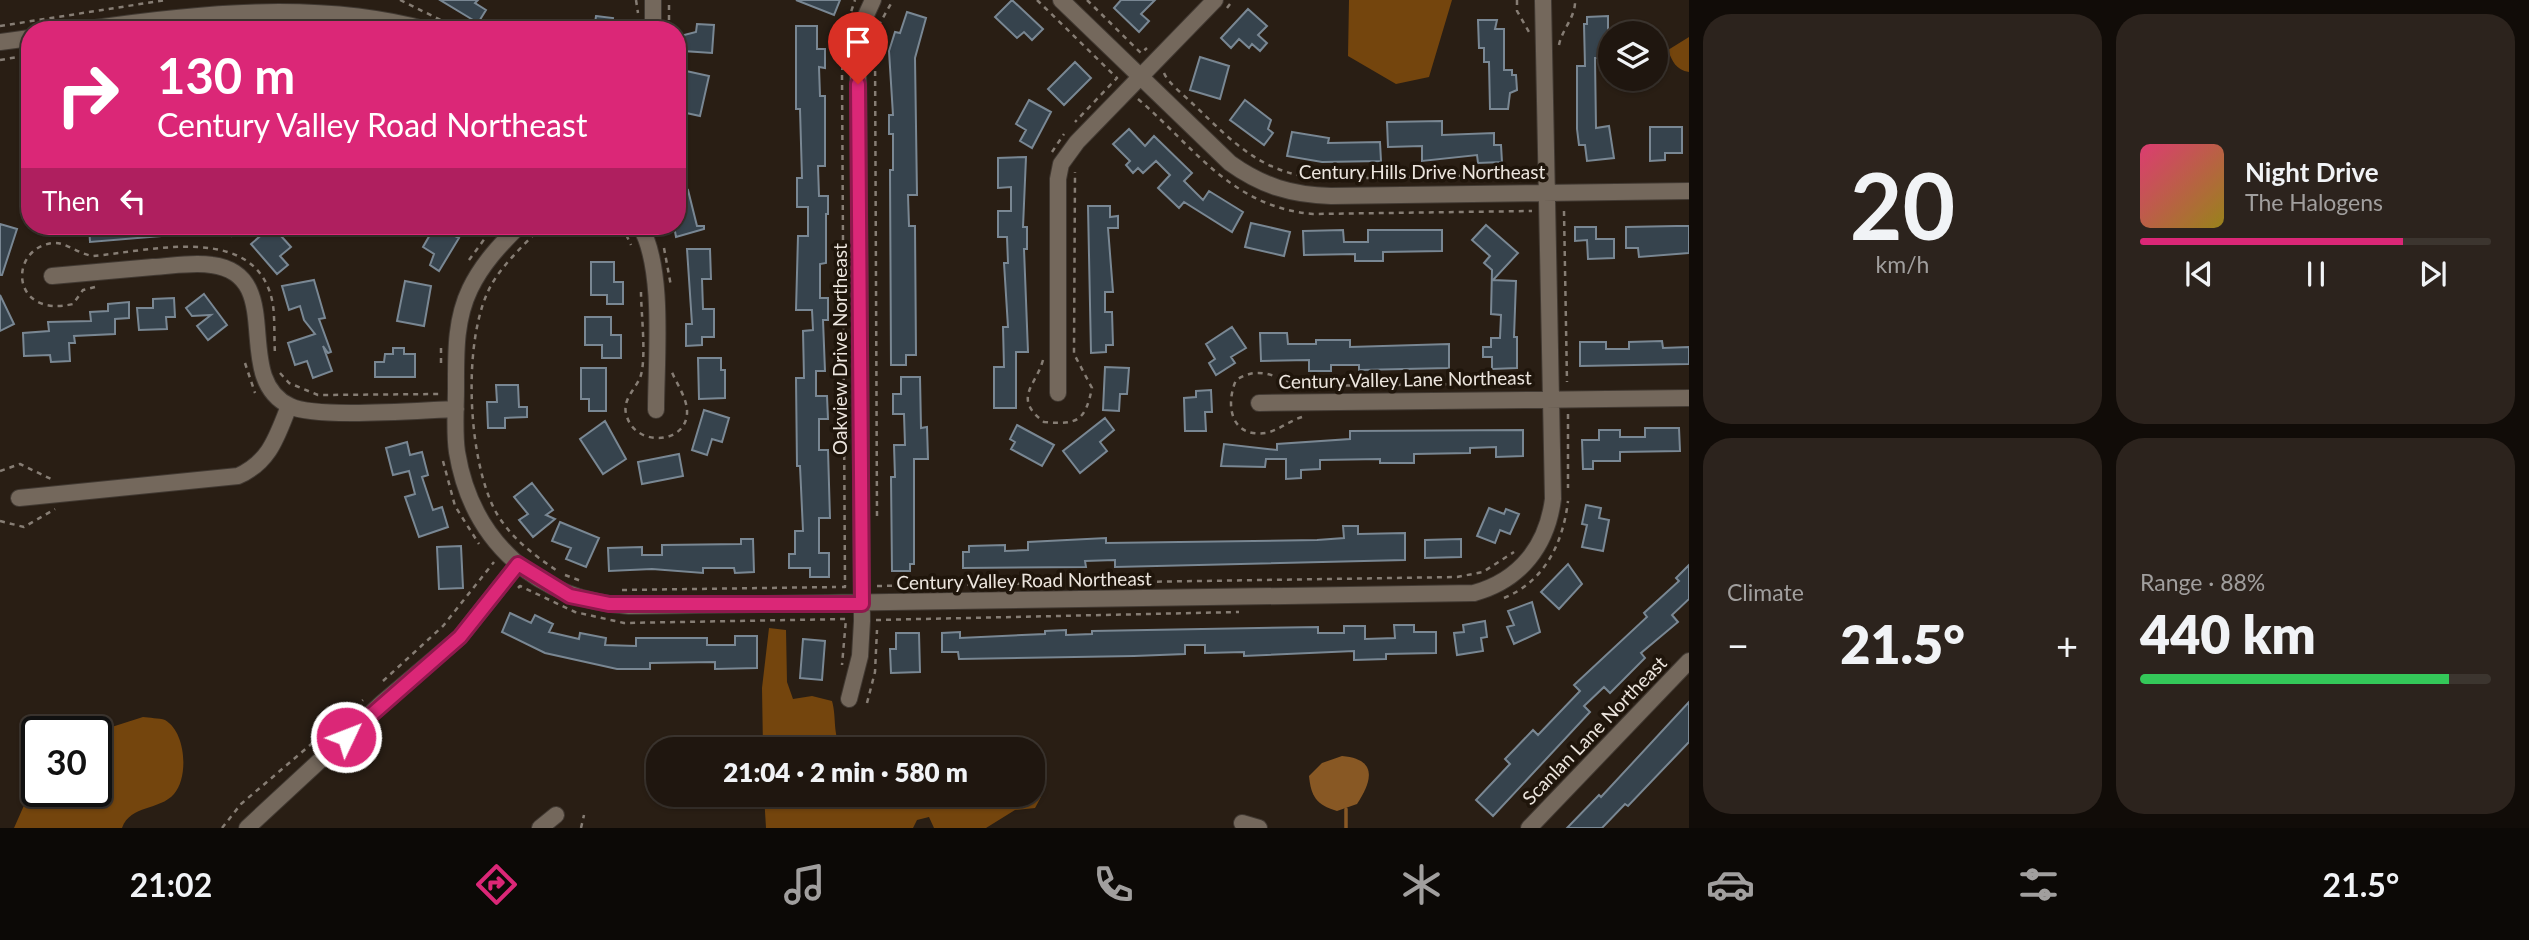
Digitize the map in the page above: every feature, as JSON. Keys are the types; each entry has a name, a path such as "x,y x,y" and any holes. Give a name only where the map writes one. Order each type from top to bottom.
{"street":[{"path":"653,0 653,21"},
{"name":"Oakview Drive Northeast","path":"849,699 860,656 862,604 858,56 862,24 873,0"},
{"name":"Century Hills Drive Northeast","path":"1061,0 1230,163 1249,177 1281,190 1331,196 1689,191"},
{"path":"1058,393 1058,179 1061,164 1077,142 1215,0"},
{"name":"Century Valley Road Northeast","path":"511,235 483,267 464,303 456,345 457,449 467,490 486,529 518,564 570,596 609,604 862,604 1444,594 1487,589 1517,571 1546,535 1553,499 1544,1"},
{"path":"141,21 253,4 310,2 370,9 402,21"},
{"path":"0,42 21,39"},
{"path":"644,235 650,247 655,277 656,410"},
{"path":"52,276 192,264 229,270 244,280 252,294 257,313 259,364 265,382 289,406 319,412 456,410"},
{"name":"Century Valley Lane Northeast","path":"1259,403 1689,398"},
{"path":"19,498 238,476 256,468 266,457 289,406"},
{"path":"247,828 382,703 460,637 518,564"},
{"name":"Scanlan Lane Northeast","path":"1529,828 1689,661"},
{"path":"540,828 556,815"},
{"path":"1242,823 1259,828"}],"path":[{"path":"32,21 166,0"},
{"path":"400,0 443,21"},
{"path":"669,0 669,21"},
{"path":"614,589 845,587 842,74 845,30 855,0"},
{"path":"877,517 875,48 880,23 893,0"},
{"path":"1037,0 1117,78"},
{"path":"1087,0 1142,53"},
{"path":"1559,46 1561,33 1575,9 1575,0"},
{"path":"0,26 21,23"},
{"path":"0,60 21,56"},
{"path":"1163,74 1235,144 1265,165 1289,174 1326,179 1533,176"},
{"path":"1564,211 1567,382"},
{"path":"534,235 493,282 477,323 473,392 476,457 489,499 508,530 545,563 586,583"},
{"path":"97,287 83,290 73,304 47,307 34,302 25,292 23,264 30,254 54,243 66,245 78,254 93,256 190,247 230,250 245,259 268,289 273,304 276,363"},
{"path":"245,357 247,374"},
{"path":"277,370 289,383 318,396 441,394"},
{"path":"0,471 20,464 32,467 50,480 57,479"},
{"path":"877,587 1457,577 1483,572 1517,549"},
{"path":"377,687 443,626 495,563"},
{"path":"842,670 846,619"},
{"path":"222,828 240,804 368,695"},
{"path":"582,828 584,815"}],"shaded area":[{"path":"1349,0 1452,0 1429,77 1396,84 1348,56"},
{"path":"1689,37 1689,72 1675,64 1668,50"},
{"path":"769,628 786,630 787,682 793,699 812,696 832,701 837,737 763,737 762,688"},
{"path":"143,717 165,720 172,726 183,755 182,777 174,794 161,803 138,811 126,820 122,828 14,828 23,807 112,807 112,727"},
{"path":"1342,756 1361,761 1369,772 1369,779 1357,804 1337,811 1319,803 1311,789 1309,776 1322,763"},
{"path":"765,807 1036,807 1015,810 986,828 934,828 929,817 917,820 913,828 766,828"}],"building":[{"path":"440,0 478,0 475,3 486,10 479,21 475,21"},
{"path":"796,0 840,0 834,15"},
{"path":"1012,0 1043,29 1032,40 1024,32 1017,38 995,17"},
{"path":"1121,0 1155,0 1141,14 1149,21 1139,32 1114,8"},
{"path":"1248,9 1267,26 1258,35 1267,43 1260,51 1252,44 1249,48 1239,39 1231,48 1221,38"},
{"path":"907,12 926,18 915,58 917,195 908,195 909,226 915,226 916,355 906,355 906,365 891,365 890,170 893,170 893,134 889,134 889,115 893,115 889,51 895,32 900,33"},
{"path":"596,16 613,18 612,21 595,21"},
{"path":"1608,16 1608,21 1598,21 1598,58 1595,58 1596,128 1609,126 1614,158 1587,161 1585,145 1579,145 1577,129 1577,66 1585,66 1584,24 1587,24 1587,17"},
{"path":"1478,20 1497,20 1495,29 1504,29 1504,70 1512,70 1512,75 1516,75 1517,90 1510,93 1508,109 1490,109 1489,62 1484,62 1484,48 1479,48"},
{"path":"697,24 714,25 712,53 686,51 686,34 696,32"},
{"path":"796,26 817,26 817,49 825,49 825,68 819,67 820,96 825,96 825,166 818,166 819,196 828,196 826,263 820,264 820,298 828,298 828,320 823,320 825,371 816,371 816,396 827,396 828,419 819,419 819,450 828,450 830,518 819,518 819,553 829,553 829,577 810,577 810,568 789,568 789,554 795,554 795,531 803,531 800,466 797,466 796,378 804,378 803,331 813,330 812,310 796,310 798,236 808,236 808,207 797,207 797,178 802,178 800,109 796,109"},
{"path":"1200,57 1229,66 1220,99 1190,90"},
{"path":"1075,62 1091,78 1064,105 1048,89"},
{"path":"686,71 709,76 700,116 686,113"},
{"path":"1029,100 1051,112 1032,148 1020,141 1026,130 1016,124"},
{"path":"1245,100 1271,120 1268,129 1273,133 1264,145 1230,120"},
{"path":"1442,121 1442,135 1494,133 1494,145 1501,145 1502,162 1478,163 1477,155 1422,161 1422,146 1388,147 1387,122"},
{"path":"1650,127 1682,127 1682,153 1665,153 1665,160 1650,161"},
{"path":"1129,129 1145,146 1154,136 1192,173 1184,181 1203,200 1209,191 1243,212 1232,232 1184,202 1179,208 1158,188 1170,175 1156,161 1143,173 1138,168 1133,173 1126,165 1130,161 1113,144"},
{"path":"1292,132 1329,138 1328,143 1380,142 1381,161 1322,162 1287,156"},
{"path":"1026,157 1023,227 1027,227 1027,249 1024,249 1028,352 1016,352 1016,408 994,408 994,367 1004,367 1003,327 1008,327 1004,263 1008,263 1007,237 998,237 998,211 1011,211 1011,187 998,188 998,158"},
{"path":"686,190 697,226 704,226 704,229 686,234"},
{"path":"1088,206 1110,206 1110,217 1118,216 1118,228 1108,228 1113,292 1105,292 1105,312 1112,312 1113,345 1106,345 1106,352 1091,353"},
{"path":"1251,223 1290,232 1284,256 1245,247"},
{"path":"0,224 17,229 2,275 0,275"},
{"path":"1486,225 1518,253 1493,280 1516,281 1514,337 1517,337 1517,368 1492,369 1492,357 1483,357 1483,347 1491,347 1491,338 1500,338 1501,315 1491,314 1492,270 1484,263 1490,256 1472,240"},
{"path":"1689,226 1689,253 1639,257 1638,248 1626,248 1626,227"},
{"path":"1575,227 1596,227 1596,239 1614,239 1614,258 1588,259 1587,240 1575,241"},
{"path":"1343,230 1344,242 1368,242 1368,230 1442,230 1442,251 1383,252 1383,261 1355,261 1355,254 1304,255 1303,231"},
{"path":"90,235 173,235 90,242"},
{"path":"262,235 280,235 291,247 280,256 288,265 277,274 251,244"},
{"path":"430,235 453,235 459,238 439,271 430,265 434,254 423,247"},
{"path":"687,249 710,249 711,279 702,279 703,309 714,309 714,337 702,337 702,345 686,346 686,324 692,324"},
{"path":"591,262 614,262 614,282 623,282 623,304 607,304 607,295 591,295"},
{"path":"314,280 325,318 319,319 331,352 328,353 323,346 332,371 313,378 307,361 295,365 288,343 315,334 304,320 300,306 289,310 282,286"},
{"path":"405,281 431,286 424,326 397,321"},
{"path":"204,294 227,325 208,340 197,326 211,315 192,316 186,308"},
{"path":"0,295 14,324 0,331"},
{"path":"174,298 175,317 166,317 167,329 139,330 137,308 153,308 153,299"},
{"path":"129,302 129,318 115,319 115,334 74,336 75,343 69,343 70,361 51,362 50,355 24,356 23,333 49,331 48,322 91,321 90,312 108,311 108,304"},
{"path":"585,317 611,317 611,335 621,335 621,358 602,358 602,345 585,345"},
{"path":"1232,327 1246,348 1231,357 1235,363 1216,375 1209,363 1215,359 1206,344"},
{"path":"1260,333 1287,333 1288,344 1316,344 1316,340 1350,340 1350,347 1449,344 1449,368 1359,370 1359,365 1331,365 1331,371 1309,371 1309,360 1261,361"},
{"path":"1662,341 1663,348 1689,347 1689,364 1580,366 1580,342 1606,342 1606,349 1629,349 1629,342"},
{"path":"393,348 404,348 404,354 415,354 415,377 375,377 375,362 384,362 385,354 393,354"},
{"path":"698,358 721,358 721,370 725,370 725,398 699,399"},
{"path":"1105,367 1129,368 1127,394 1120,394 1119,411 1103,410"},
{"path":"581,368 606,368 606,411 589,411 589,399 581,399"},
{"path":"901,377 920,377 921,428 927,427 928,459 914,459 914,564 910,564 910,571 892,571 891,477 895,477 894,445 905,445 904,414 893,414 893,394 901,394"},
{"path":"496,385 518,385 519,407 527,407 527,417 505,418 505,428 488,428 487,402 497,402"},
{"path":"1211,390 1212,412 1205,412 1206,431 1185,431 1184,398 1196,397 1196,391"},
{"path":"704,410 729,418 722,442 712,439 707,455 692,450"},
{"path":"1105,418 1114,430 1100,442 1107,451 1080,473 1063,451"},
{"path":"605,421 626,459 603,474 580,439"},
{"path":"1017,425 1054,445 1042,466 1011,449 1015,442 1010,439"},
{"path":"1645,428 1679,428 1680,451 1620,452 1620,461 1593,461 1593,469 1583,469 1582,440 1599,440 1599,430 1620,430 1620,437 1645,437"},
{"path":"1523,430 1523,456 1496,457 1496,447 1470,448 1470,453 1414,454 1414,463 1380,463 1380,459 1320,460 1320,469 1301,470 1301,478 1286,479 1286,459 1266,459 1265,467 1221,466 1224,444 1277,450 1277,444 1350,439 1350,431"},
{"path":"407,442 410,455 422,452 428,475 422,477 433,510 442,507 448,527 419,537 405,497 415,494 409,471 393,475 386,448"},
{"path":"679,454 683,476 642,484 638,462"},
{"path":"532,483 553,510 546,515 555,519 533,537 519,520 528,514 514,497"},
{"path":"1586,505 1601,508 1599,518 1609,520 1603,551 1582,547 1587,525 1582,524"},
{"path":"1489,508 1504,514 1506,509 1519,514 1510,534 1500,530 1495,543 1477,536"},
{"path":"560,522 599,538 586,567 566,559 571,548 552,541"},
{"path":"1343,526 1358,526 1358,534 1405,533 1405,560 1115,567 1115,560 1085,561 1086,567 963,568 963,552 969,552 969,546 1005,545 1005,551 1028,550 1028,542 1106,538 1106,543 1317,540 1344,538"},
{"path":"741,539 753,539 754,572 735,573 734,568 703,568 703,573 652,569 609,571 608,548 642,547 642,555 662,555 662,545 741,544"},
{"path":"1461,539 1461,557 1425,558 1425,540"},
{"path":"461,546 463,588 439,589 437,547"},
{"path":"1568,564 1582,584 1559,609 1541,592"},
{"path":"1689,565 1689,599 1672,615 1678,622 1641,653 1645,658 1610,693 1604,687 1584,706 1590,712 1493,816 1476,800 1510,764 1505,759 1533,730 1538,735 1580,691 1574,685 1647,617 1644,613 1679,581 1676,578"},
{"path":"1532,602 1540,632 1514,644 1507,627 1514,625 1508,611"},
{"path":"510,613 531,623 535,615 553,624 549,632 579,639 580,633 606,638 605,645 636,646 636,638 707,638 707,645 735,645 735,636 757,636 757,668 715,669 715,662 650,663 650,669 617,669 545,653 502,632"},
{"path":"1485,621 1487,637 1481,638 1483,651 1457,655 1454,633 1464,632 1463,625"},
{"path":"1394,625 1414,625 1414,632 1436,632 1436,653 1386,654 1386,659 1354,660 1354,651 1244,656 1244,652 1205,653 1205,645 1185,645 1185,654 1134,656 959,659 958,652 942,652 942,633 960,632 960,638 1045,634 1045,631 1066,630 1066,635 1092,634 1092,631 1318,627 1318,633 1344,633 1344,626 1365,626 1365,639 1395,638"},
{"path":"896,633 919,633 920,672 891,673 890,649 896,649"},
{"path":"803,639 825,641 822,680 800,678"},
{"path":"1689,702 1689,742 1628,806 1625,804 1602,828 1567,828 1599,795 1601,797"}],"waterway":[{"path":"1346,809 1346,828"}],"route":[{"path":"346,737 460,637 518,564 551,587 590,602 629,606 862,604 858,84"}]}
